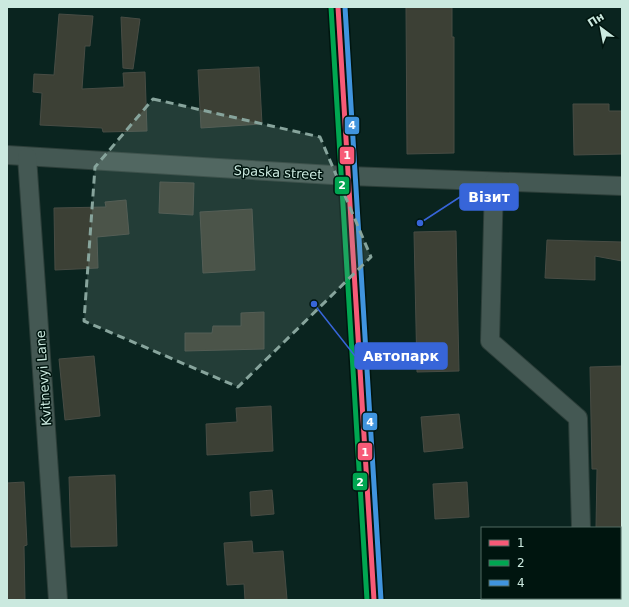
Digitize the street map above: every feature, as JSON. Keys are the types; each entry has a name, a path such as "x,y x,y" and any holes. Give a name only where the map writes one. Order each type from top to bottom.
{"street":[{"path":"338,7 374,600"},
{"name":"Spaska street","path":"7,155 349,176 622,186"},
{"name":"Kvitnevyi Lane","path":"27,157 58,600"},
{"path":"494,182 490,341 578,418 581,527"}],"highlighted area":[{"path":"153,99 320,137 371,257 238,387 84,321 95,167"}],"building":[{"path":"406,7 452,7 452,37 454,37 454,153 407,154"},
{"path":"59,14 93,16 90,46 85,46 82,89 124,87 123,73 145,72 147,131 103,132 102,128 40,125 42,93 33,92 34,74 54,75"},
{"path":"121,17 140,19 133,69 123,68"},
{"path":"259,67 262,124 201,128 198,70"},
{"path":"573,104 609,104 609,111 622,111 622,154 574,155"},
{"path":"160,182 194,183 193,215 159,213"},
{"path":"126,200 129,234 97,237 98,268 55,270 54,208 106,207 105,202"},
{"path":"252,209 255,270 203,273 200,212"},
{"path":"456,231 459,371 417,372 414,232"},
{"path":"547,240 622,242 622,261 595,256 595,280 545,278"},
{"path":"264,312 264,349 185,351 185,333 212,333 213,326 241,326 241,313"},
{"path":"94,356 100,416 65,420 59,359"},
{"path":"622,366 622,528 596,527 597,469 592,469 590,367"},
{"path":"271,406 273,451 207,455 206,424 237,422 236,408"},
{"path":"459,414 463,448 424,452 421,417"},
{"path":"115,475 117,546 71,547 69,477"},
{"path":"24,482 27,545 24,546 25,600 7,600 7,483"},
{"path":"467,482 469,517 435,519 433,484"},
{"path":"272,490 274,514 251,516 250,492"},
{"path":"252,541 253,553 283,551 287,599 245,600 244,584 227,585 224,543"}],"transit line":[{"name":"2","path":"331,7 367,600"},
{"name":"1","path":"338,7 374,600"},
{"name":"4","path":"345,7 381,600"}],"place":[{"name":"Візит","path":"420,223"},
{"name":"Автопарк","path":"314,304"}]}
